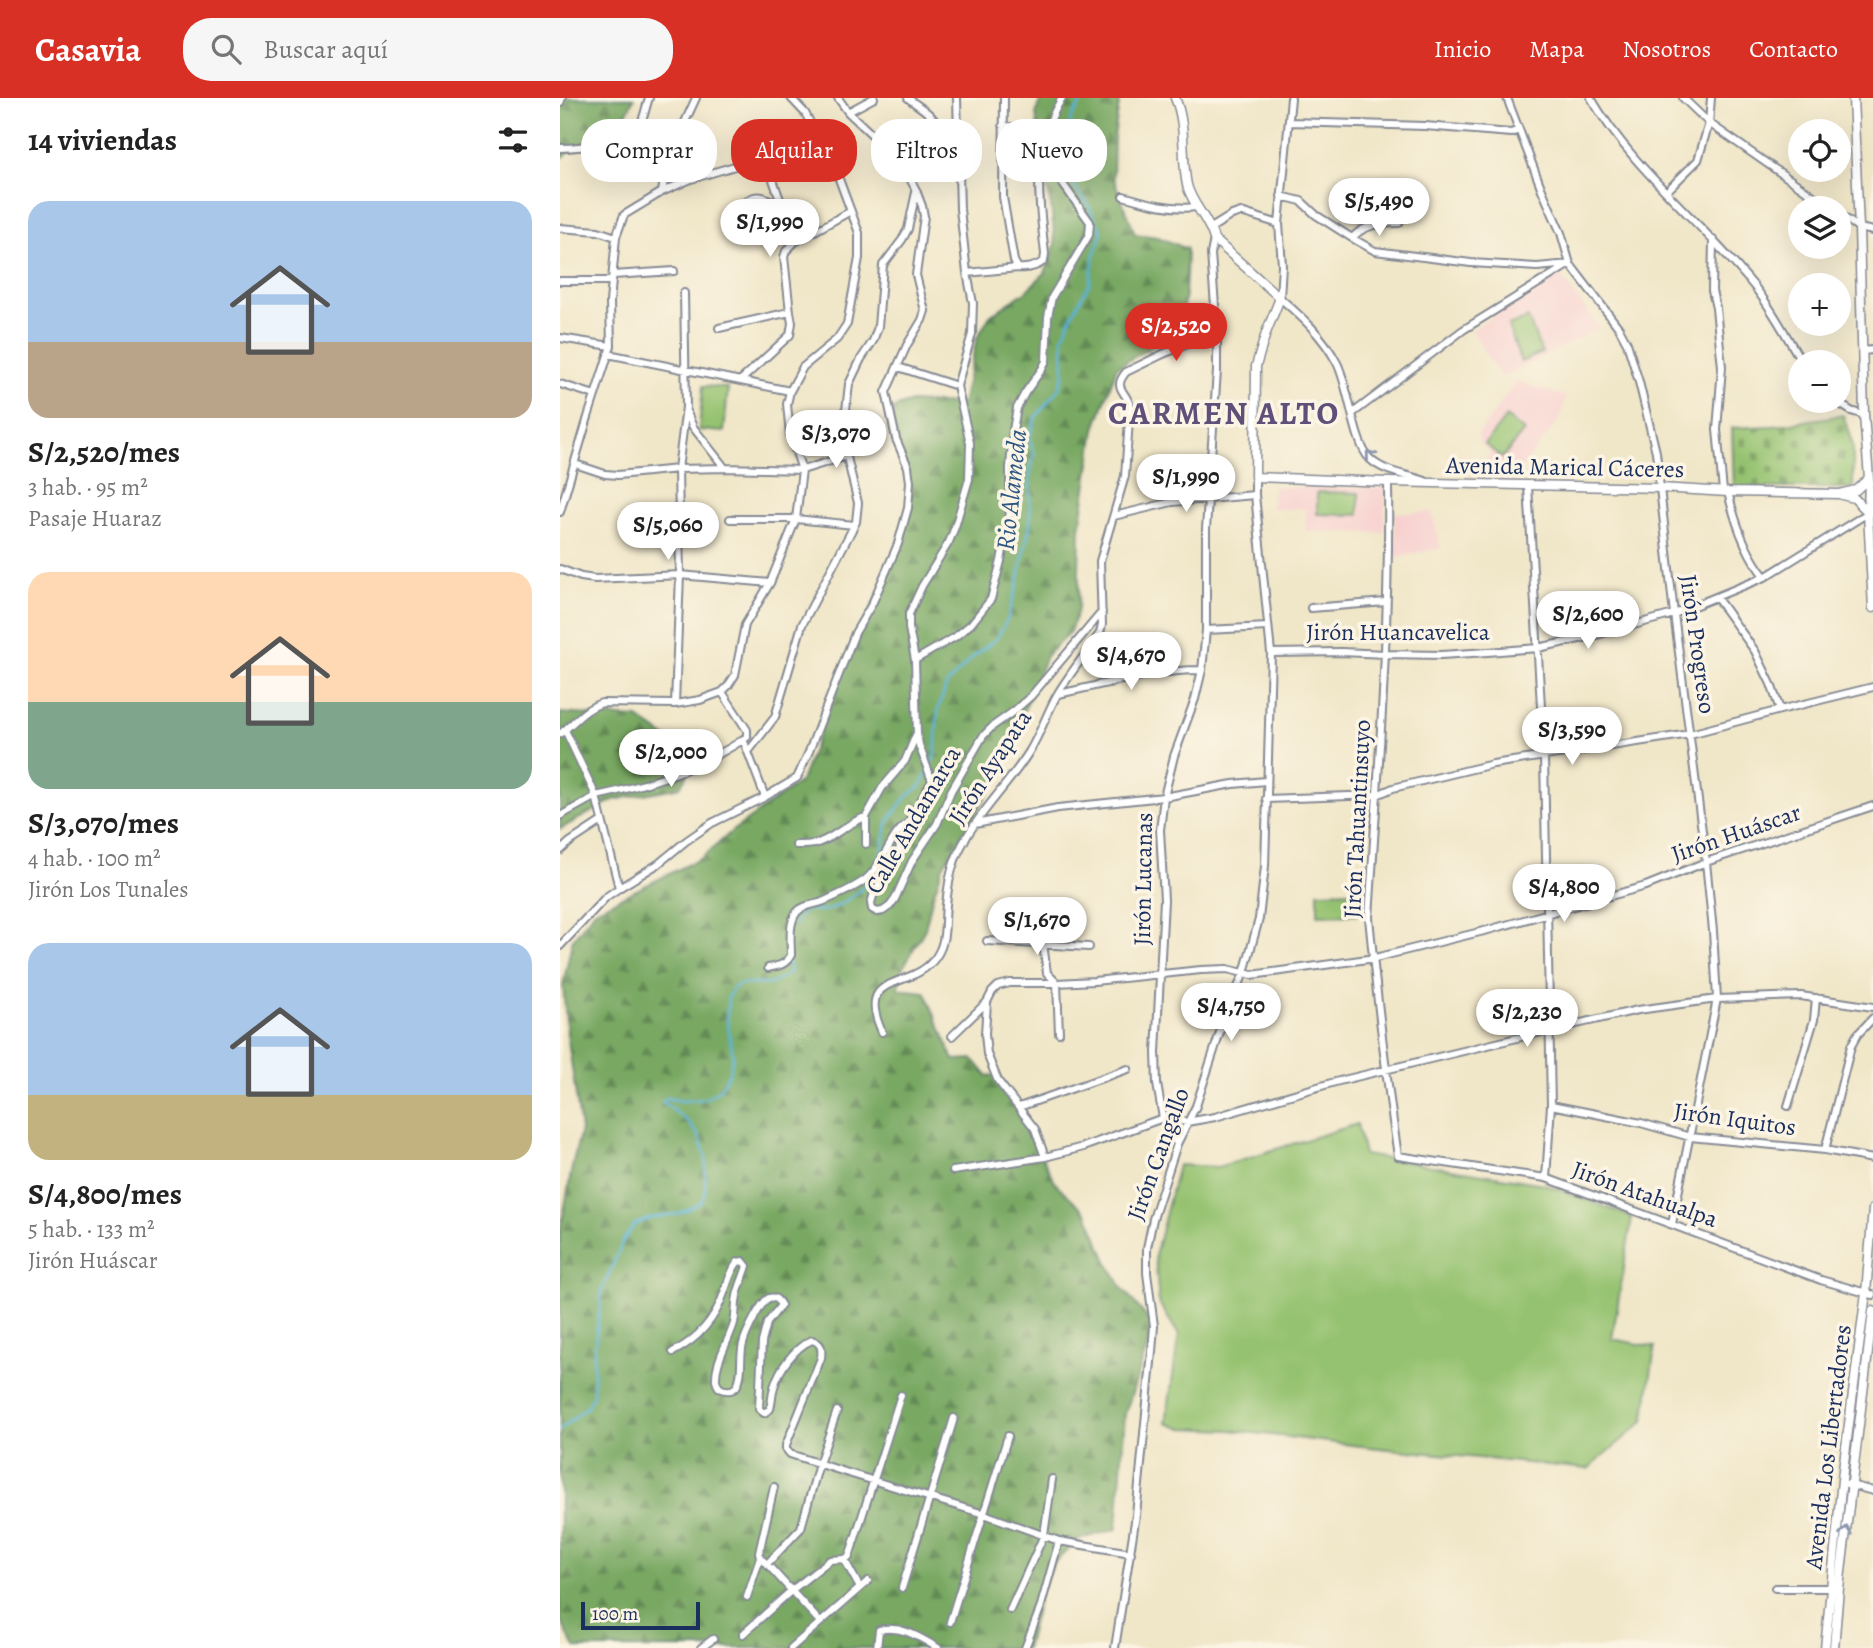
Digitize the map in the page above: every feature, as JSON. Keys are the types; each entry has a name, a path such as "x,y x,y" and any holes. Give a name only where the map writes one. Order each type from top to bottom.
{"street":[{"path":"560,103 562,98"},
{"path":"560,148 590,145 624,137 633,132 640,125 649,98"},
{"path":"662,192 667,160 696,98"},
{"path":"791,98 808,119"},
{"path":"560,946 606,897 658,864 712,823 797,778 855,633 872,604 898,544 910,493 908,467 896,439 886,392 925,311 916,275 924,216 916,190 902,163 848,112 838,98"},
{"path":"848,112 874,98"},
{"path":"908,98 934,119"},
{"name":"Calle Andamarca","path":"957,98 958,119"},
{"path":"1003,119 1004,98"},
{"path":"1050,119 1062,98"},
{"path":"1255,477 1256,366 1280,298 1282,265 1279,224 1291,98"},
{"name":"Jirón Progreso","path":"1507,98 1561,233 1570,264 1619,328 1627,343 1656,452 1706,862 1717,999 1672,1224"},
{"path":"1591,98 1626,148 1754,286 1794,350"},
{"path":"1683,98 1709,123 1814,196"},
{"path":"1666,192 1696,163 1709,123 1711,98"},
{"path":"1853,98 1873,608"},
{"path":"1178,101 1187,186 1196,207 1212,228 1214,239 1313,328 1337,362 1359,439 1371,460 1387,470 1429,484"},
{"path":"1290,122 1425,126 1511,133 1519,130"},
{"path":"560,512 610,350 610,302 616,237 624,215 662,192 691,179 731,167"},
{"path":"775,182 795,242"},
{"path":"619,888 596,796 562,732 586,711 602,703 675,704 701,700 722,692 729,686 745,625 770,583 796,519 802,470 789,426 787,404 790,391 803,367 838,339 848,324 859,258 859,233 840,182"},
{"name":"Calle Andamarca","path":"960,182 967,273 973,303 971,334 957,386 970,443 969,479 949,542 922,586 909,614 915,660 917,734 932,781 908,823 898,853 874,893 872,909 883,911 895,899 912,861 937,824 951,791 984,736 1031,696 1102,612"},
{"path":"1003,182 1014,261 1018,268"},
{"path":"967,273 1032,268 1044,261 1039,182"},
{"path":"915,660 956,637 971,624 991,599 1010,512 1010,468 1017,408 1046,361 1048,317 1052,297 1089,235 1090,222 1061,182"},
{"path":"748,752 775,717 802,625 854,525 858,503 845,449 844,428 849,384 878,327 883,265 908,229 916,190"},
{"path":"1123,196 1162,206 1196,207"},
{"path":"734,220 743,203 755,197 772,201 784,213"},
{"path":"1282,197 1301,201 1317,215 1375,251 1437,260 1537,267 1570,264"},
{"path":"740,381 790,335 792,323 784,257 786,251 795,242 852,211"},
{"path":"1212,228 1241,212 1279,224"},
{"path":"1851,222 1859,228 1873,231"},
{"path":"1352,238 1359,230 1371,225 1399,223"},
{"path":"560,228 616,237"},
{"name":"Jirón Lucanas","path":"1177,1144 1163,1118 1157,1084 1156,1052 1164,900 1160,830 1164,797 1174,756 1195,699 1202,670 1206,630 1207,498 1217,332 1211,254 1214,239"},
{"path":"1713,240 1712,291 1722,367 1717,430 1725,491 1735,524 1758,569 1765,577"},
{"path":"1353,414 1463,330 1570,264"},
{"path":"560,281 674,271"},
{"path":"675,704 680,575 678,469 686,407 684,293"},
{"path":"719,328 790,312"},
{"name":"Jirón Ayapata","path":"882,1032 873,1003 876,994 884,987 930,965 940,951 944,939 950,872 958,852 975,824 1029,752 1058,694 1100,633 1100,561 1125,476 1130,406 1128,397 1120,390 1119,383 1126,372 1217,332"},
{"path":"560,338 685,370 790,391"},
{"path":"1862,351 1873,350"},
{"path":"898,367 957,386"},
{"path":"560,384 595,395"},
{"path":"686,407 693,427 726,468"},
{"path":"1851,411 1864,415"},
{"path":"575,464 605,474 618,475 678,469 802,470 847,456"},
{"name":"Avenida Marical Cáceres","path":"1255,477 1839,494 1856,490 1869,478"},
{"name":"Jirón Cangallo","path":"1115,1648 1144,1447 1154,1326 1147,1273 1147,1248 1153,1219 1177,1144 1196,1106 1224,1020 1244,973 1259,919 1265,866 1271,653 1255,477"},
{"name":"Jirón Tahuantinsuyo","path":"1388,482 1386,654 1369,918 1385,1071 1398,1156"},
{"path":"1528,486 1544,757 1551,1105 1546,1178"},
{"path":"1839,494 1854,498 1871,513 1873,526"},
{"path":"1114,516 1172,502 1255,495"},
{"name":"Jirón Huancavelica","path":"1271,653 1441,655 1538,648 1593,636 1674,614 1765,577 1871,513"},
{"path":"730,519 796,519 854,525"},
{"path":"560,569 595,579 680,575 770,583"},
{"path":"1716,597 1755,652 1780,710"},
{"path":"1311,608 1386,602"},
{"path":"1206,630 1268,627"},
{"path":"1058,694 1152,674 1202,670"},
{"path":"1266,799 1377,796 1393,788 1493,764 1690,734 1873,687"},
{"path":"560,816 596,796 628,789 690,768 743,739 748,734 747,730 722,692"},
{"path":"866,844 866,817 882,788 905,761 917,734"},
{"path":"743,739 765,797"},
{"path":"975,824 1058,808 1164,797 1233,784 1266,781"},
{"name":"Jirón Huáscar","path":"987,1002 998,986 1010,983 1057,983 1227,969 1252,975 1375,958 1646,886 1706,862 1873,806"},
{"path":"796,845 823,841 866,817"},
{"path":"560,851 602,821"},
{"path":"768,968 789,960 792,923 797,912 840,894 865,879 878,866 901,827 908,823"},
{"path":"1045,908 1043,944 1047,973 1057,983 1059,1033"},
{"path":"987,941 1089,947"},
{"path":"953,1171 1045,1157 1083,1147 1163,1118 1187,1122 1215,1117 1335,1083 1638,1010 1717,999 1801,996 1873,1007"},
{"path":"1788,1106 1814,1020 1816,998"},
{"path":"987,1002 987,1054 998,1081 1035,1129 1045,1157"},
{"path":"952,1036 987,1002"},
{"path":"1825,1150 1851,1046 1873,1018"},
{"path":"1019,1107 1128,1069"},
{"name":"Jirón Iquitos","path":"1551,1105 1690,1137 1825,1150 1873,1159"},
{"name":"Jirón Atahualpa","path":"1398,1156 1546,1178 1821,1280 1869,1294"},
{"name":"Avenida Los Libertadores","path":"1834,1648 1842,1483 1850,1410 1869,1294 1873,1209"},
{"path":"673,1352 689,1343 708,1325 719,1308 733,1268 737,1262 743,1261 747,1266 736,1297 734,1321 718,1368 718,1387 730,1391 736,1387 740,1376 743,1345 758,1308 770,1297 780,1301 780,1308 767,1323 762,1342 759,1409 764,1413 770,1409 774,1386 784,1366 798,1349 812,1340 818,1342 822,1348 821,1358 786,1449 790,1454 984,1514 1059,1541 1130,1553"},
{"name":"Avenida Los Libertadores","path":"1825,1648 1852,1485 1873,1311"},
{"path":"743,1634 830,1560 849,1557 901,1395"},
{"path":"1850,1410 1861,1411"},
{"path":"767,1564 802,1528 837,1411"},
{"path":"902,1588 954,1418"},
{"path":"950,1622 1008,1436"},
{"path":"1847,1436 1858,1437"},
{"path":"1010,1610 1044,1535 1052,1479"},
{"path":"1842,1483 1873,1491"},
{"path":"747,1597 760,1558 774,1487"},
{"path":"1025,1648 1040,1609 1059,1541"},
{"path":"760,1558 820,1622"},
{"path":"844,1559 860,1588"},
{"path":"791,1648 868,1581"},
{"path":"1775,1588 1835,1588"},
{"path":"877,1648 879,1630 888,1629 905,1630 938,1648"},
{"path":"701,1648 713,1639"}],"shaded area":[{"path":"1555,275 1562,277 1599,328 1501,378 1472,330"},
{"path":"1517,381 1566,397 1558,421 1510,482 1495,478 1483,479 1490,451 1481,444 1477,436"},
{"path":"1273,487 1385,488 1384,533 1306,531 1306,509 1272,508"},
{"path":"1432,512 1441,548 1396,557 1394,513"}],"green space":[{"path":"560,98 634,98 623,119 581,119 581,145 560,159"},
{"path":"1041,98 1120,98 1114,137 1113,177 1135,234 1158,237 1187,249 1184,299 1180,318 1173,331 1117,367 1095,429 1080,529 1078,609 1070,632 1046,656 997,779 943,866 925,929 901,971 898,989 925,992 954,1060 973,1059 987,1076 999,1075 1056,1184 1087,1213 1107,1261 1122,1288 1154,1326 1125,1414 1117,1529 1078,1540 1054,1563 1041,1590 1026,1648 575,1648 560,1620 560,1232 581,1130 563,985 572,941 595,910 702,858 731,832 801,781 853,645 894,562 911,496 908,473 894,428 894,408 911,402 962,404 977,338 990,316 1025,292 1045,273 1055,244 1046,182 1107,182 1107,119 1037,119"},
{"path":"1528,318 1542,353 1521,362 1508,326"},
{"path":"703,386 728,388 724,432 699,430"},
{"path":"1843,415 1853,446 1853,488 1734,488 1732,428 1773,426"},
{"path":"1506,417 1524,431 1502,458 1485,444"},
{"path":"1317,492 1359,493 1359,515 1317,514"},
{"path":"560,713 638,718 696,759 680,787 613,800 560,829"},
{"path":"1357,891 1357,914 1318,915 1318,892"},
{"path":"1357,1124 1364,1155 1544,1184 1632,1217 1612,1339 1655,1347 1644,1421 1588,1469 1230,1430 1180,1428 1166,1423 1179,1335 1159,1303 1155,1256 1178,1165 1218,1167"}],"waterway":[{"name":"Rio Alameda","path":"877,860 883,848 887,823 905,798 921,786 935,755 938,709 947,684 972,658 997,638 1007,620 1017,586 1030,525 1030,474 1034,454 1029,438 1036,417 1059,388 1064,373 1063,337 1090,282 1094,254 1102,232 1068,171 1066,154 1071,119 1084,98"},
{"name":"Rio Alameda","path":"794,925 807,910 827,910 842,903 863,887 871,876"},
{"name":"Rio Alameda","path":"560,1430 588,1406 593,1395 594,1352 602,1290 623,1241 634,1225 691,1208 701,1202 705,1193 706,1158 699,1136 687,1121 663,1102 666,1098 682,1101 705,1099 720,1089 729,1073 733,1056 727,1019 728,997 733,988 740,984 771,984 790,973 785,944 788,937"}],"district":[{"name":"CARMEN ALTO","path":"1224,413"}]}
